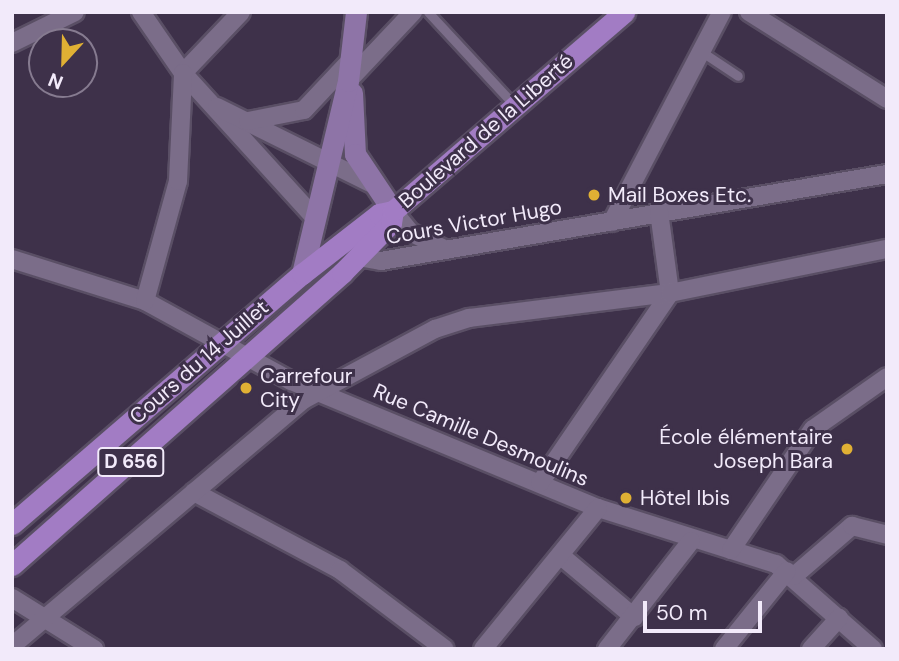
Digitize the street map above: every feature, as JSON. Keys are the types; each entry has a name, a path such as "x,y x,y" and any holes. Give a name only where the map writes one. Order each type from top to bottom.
{"main road":[{"path":"302,274 350,70 356,12"},
{"name":"Boulevard de la Liberté","path":"393,211 624,12"},
{"path":"350,70 355,154 370,183 393,211"},
{"name":"Cours du 14 Juillet","path":"12,565 342,273 350,251 379,214 393,211"},
{"path":"316,219 350,251"},
{"name":"Cours du 14 Juillet","path":"12,524 302,274 350,251"}],"street":[{"path":"12,43 75,12"},
{"path":"141,12 183,73 217,107 316,219"},
{"path":"145,301 178,181 183,73 240,12"},
{"path":"247,121 304,110 413,12"},
{"path":"612,222 722,12"},
{"path":"749,12 887,99"},
{"path":"217,107 370,183"},
{"name":"Cours Victor Hugo","path":"350,251 381,261 887,174"},
{"path":"393,211 410,232 446,250"},
{"path":"540,483 670,293 659,212"},
{"path":"12,646 318,391 435,329 470,318 670,293 887,249"},
{"name":"Rue Camille Desmoulins","path":"12,259 145,301 222,341 248,358 318,391 598,508 691,541 731,550 791,573"},
{"path":"342,273 381,261"},
{"path":"731,550 813,429 887,377"},
{"path":"194,492 340,570 445,649"},
{"path":"483,649 598,508"},
{"path":"724,649 791,573 848,528 887,535"},
{"path":"607,649 691,541"},
{"path":"560,555 634,617"},
{"path":"791,573 873,649"},
{"path":"12,598 94,649"},
{"path":"811,649 839,618"}],"lane":[{"path":"428,12 515,106"},
{"path":"702,52 738,76"}],"place":[{"name":"Mail Boxes Etc.","path":"594,195"},
{"name":"Carrefour City","path":"246,388"},
{"name":"École élémentaire Joseph Bara","path":"847,449"},
{"name":"Hôtel Ibis","path":"626,498"}]}
